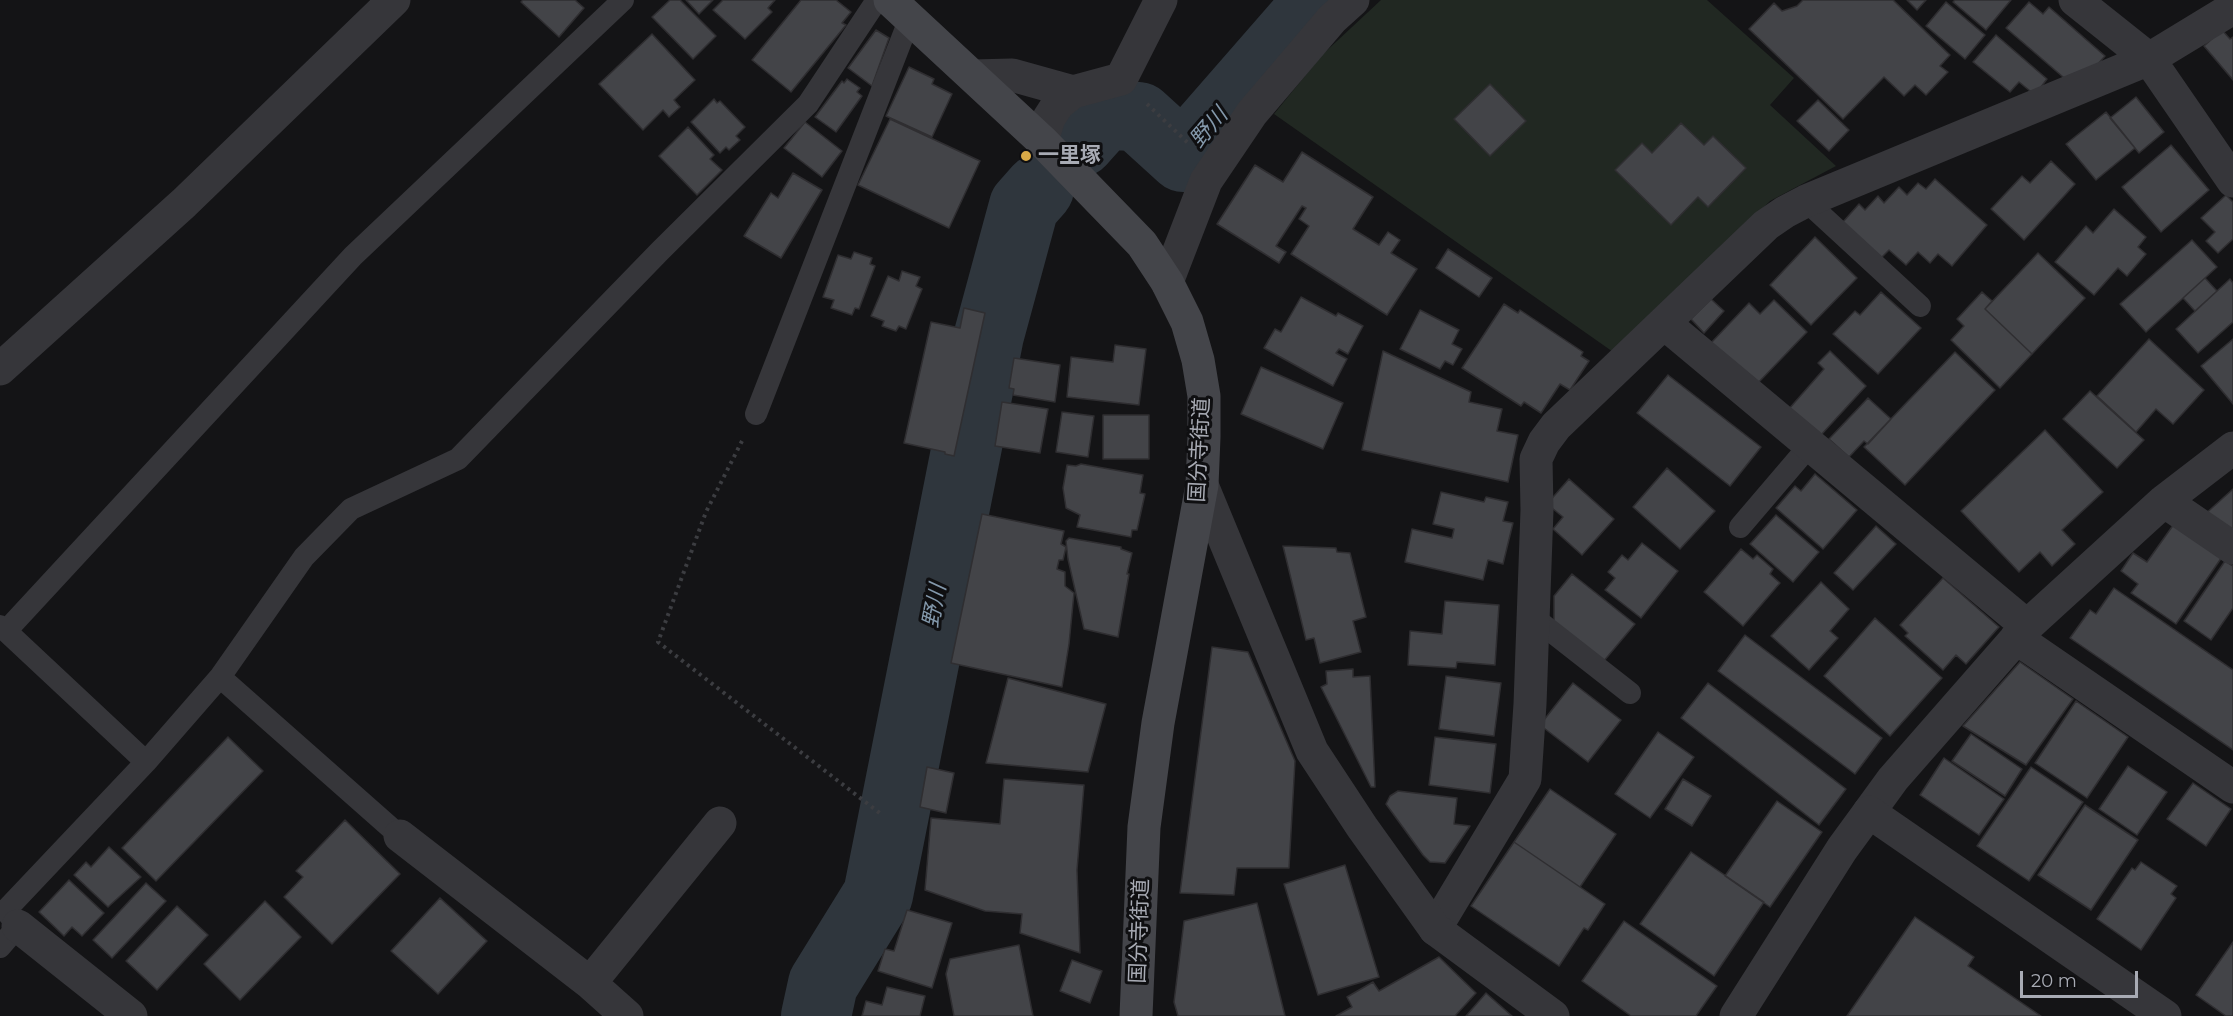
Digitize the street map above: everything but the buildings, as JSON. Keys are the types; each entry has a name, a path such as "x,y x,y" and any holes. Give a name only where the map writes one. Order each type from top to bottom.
{"main road":[{"name":"国分寺街道","path":"900,9 1042,141 1142,244 1167,282 1187,322 1198,360 1204,406 1202,485 1158,723 1144,827 1136,1016"}],"street":[{"path":"0,369 184,203 394,0"},
{"path":"1042,141 1058,104 1073,92 1121,79 1161,0"},
{"path":"1167,282 1206,180 1252,113 1332,19 1353,0"},
{"path":"2075,0 2149,59 2233,181"},
{"path":"1435,929 1525,779 1537,510 1536,459 1544,442 1556,426 1766,225 1806,201 2149,59 2233,8"},
{"path":"973,76 1012,75 1073,92"},
{"path":"1664,323 1810,445 2022,632 2233,786"},
{"path":"1736,1016 1842,849 1893,779 2022,632 2164,501 2233,447"},
{"path":"1202,485 1312,751 1362,827 1435,929 1553,1016"},
{"path":"2164,501 2233,548"},
{"path":"1869,812 2165,1016"},
{"path":"590,983 720,823"},
{"path":"400,836 590,983 627,1016"},
{"path":"6,922 131,1016"}],"lane":[{"path":"146,762 3,628 353,256 623,0"},
{"path":"6,922 220,677 304,557 351,509 458,459 660,251 808,104 877,0"},
{"path":"756,414 900,9"},
{"path":"1806,201 1920,306"},
{"path":"1740,527 1810,445"},
{"path":"1533,617 1630,693"},
{"path":"220,677 400,836"}],"path":[{"path":"756,414 706,512 658,642 881,814"}],"shaded area":[{"path":"1381,0 1707,0 1794,78 1770,105 1836,166 1770,201 1616,354 1274,114 1322,55"}],"waterway":[{"name":"野川","path":"1080,142 1105,114 1139,117 1183,157 1320,0"},
{"path":"1105,114 1109,105"},
{"name":"野川","path":"816,1016 823,984 878,895 989,335 1024,206 1039,189"}],"place":[{"name":"一里塚","path":"1026,156"}]}
